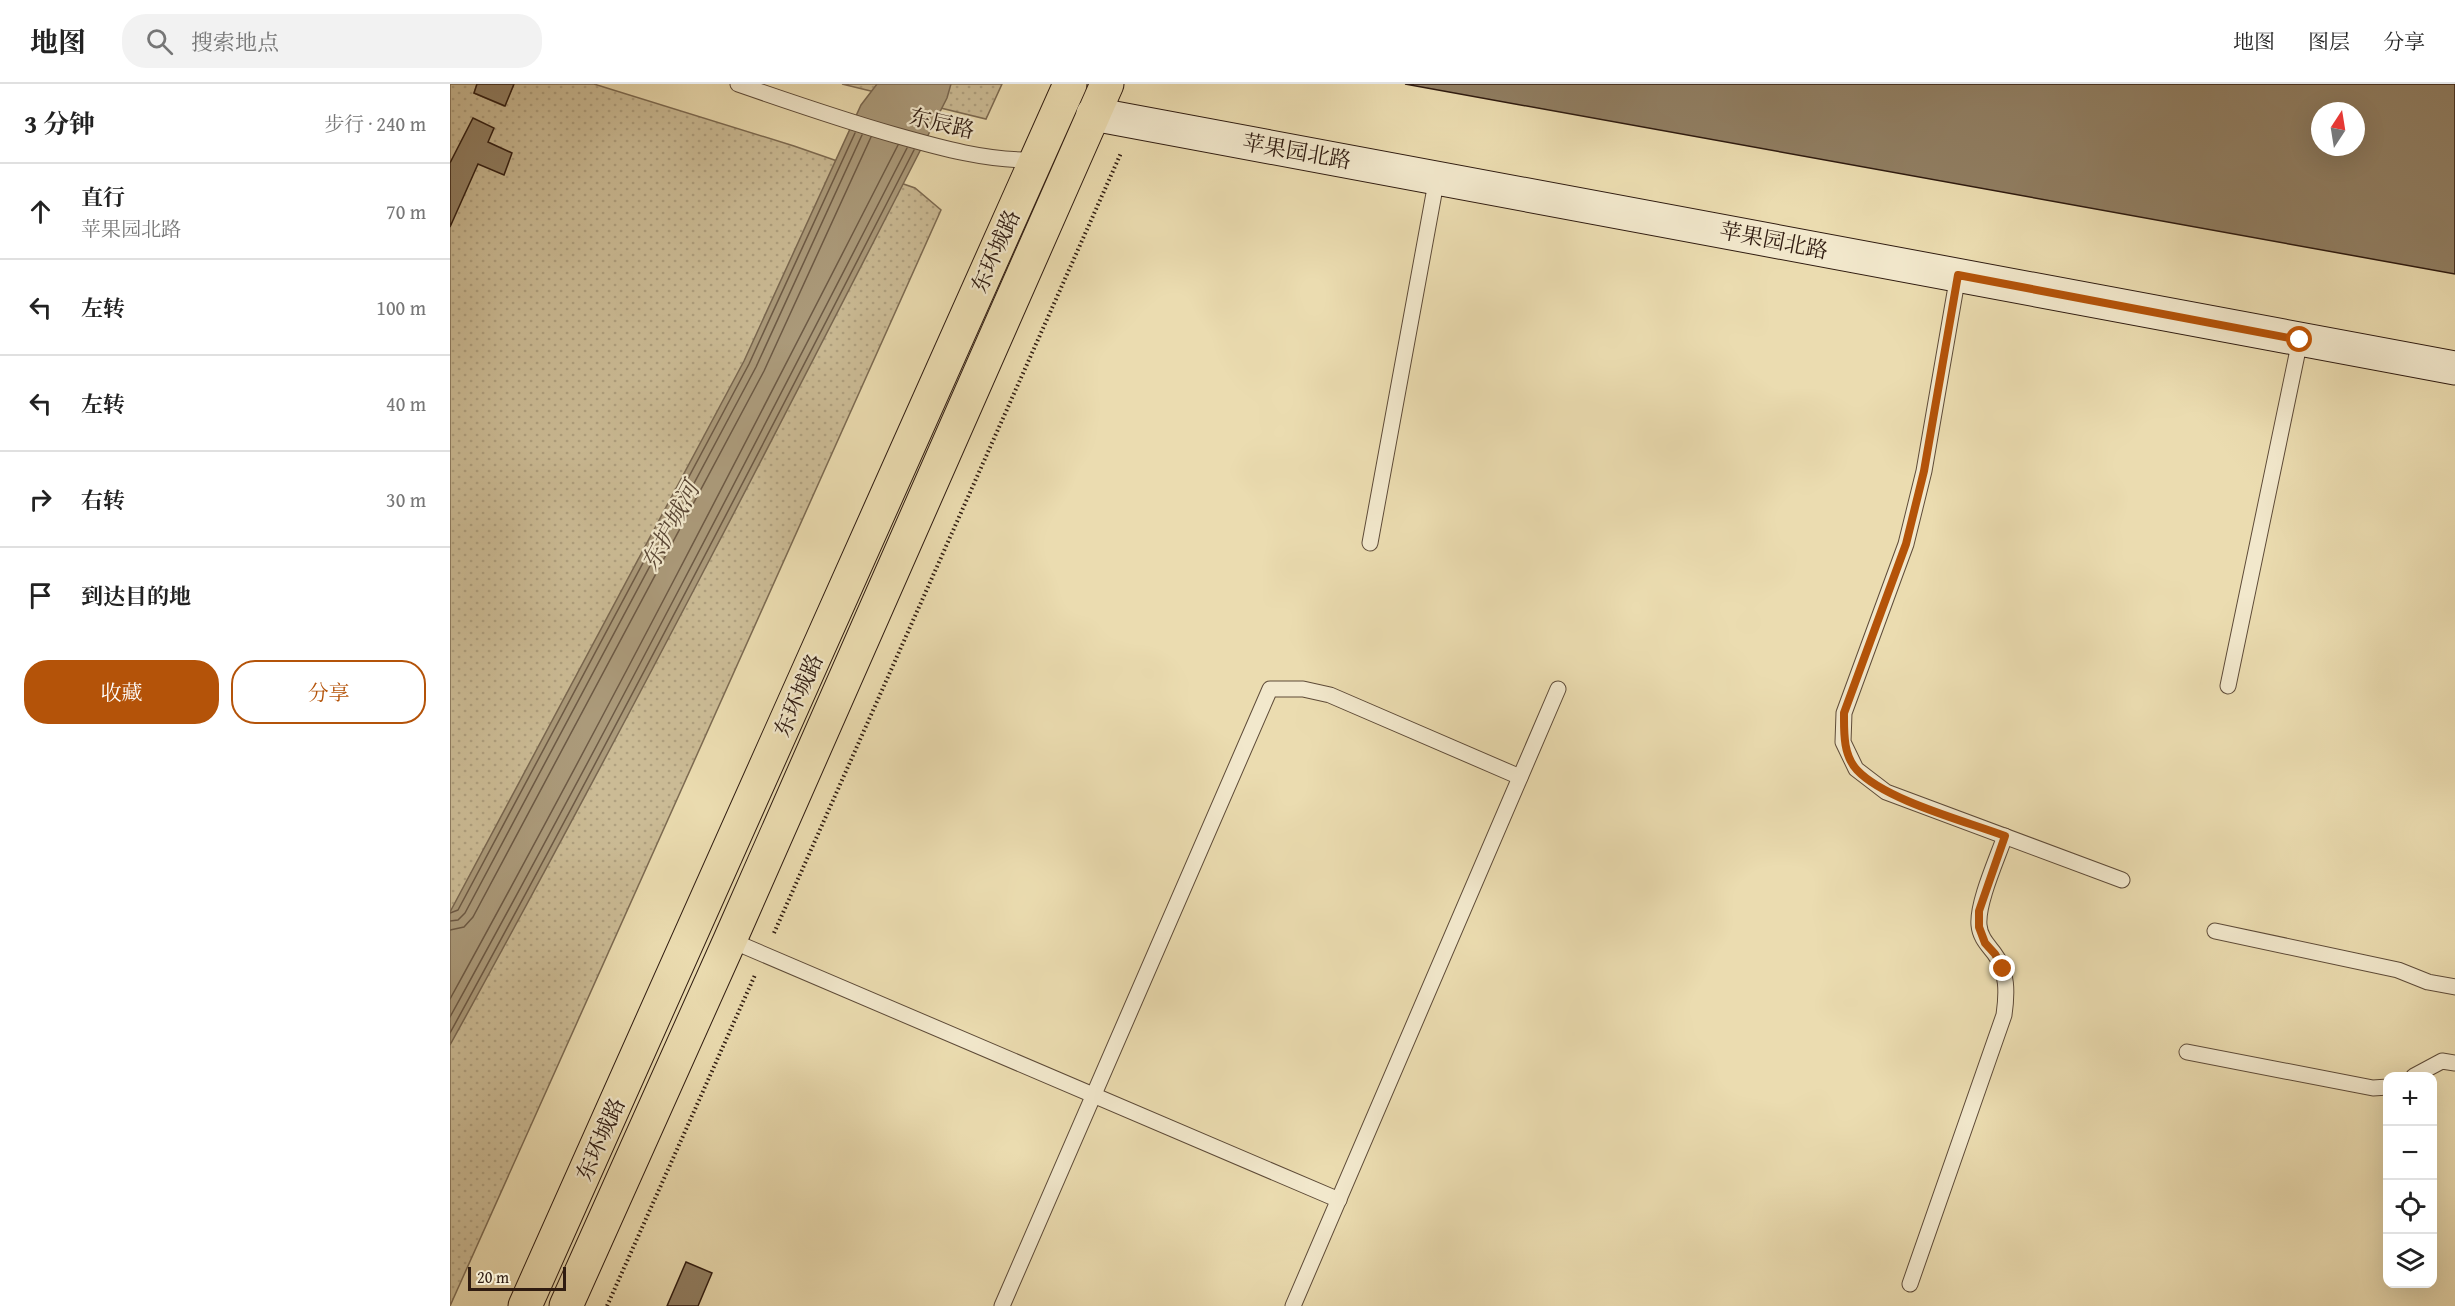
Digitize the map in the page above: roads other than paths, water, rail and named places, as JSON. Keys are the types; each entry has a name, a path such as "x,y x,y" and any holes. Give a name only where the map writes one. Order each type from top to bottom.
{"main road":[{"name":"东环城路","path":"525,1306 1070,84"},
{"name":"东环城路","path":"566,1306 1107,84"}],"street":[{"name":"苹果园北路","path":"1093,114 2455,368"}],"lane":[{"name":"东辰路","path":"738,84 835,118 943,148 1010,160 1035,160"},
{"path":"1370,543 1437,177"},
{"path":"1958,275 1924,471 1906,544 1844,713 1843,742 1856,769 1886,792 2122,880"},
{"path":"2228,686 2300,340"},
{"path":"1002,1306 1270,689 1303,689 1330,695 1521,777"},
{"path":"1293,1306 1558,689"},
{"path":"1910,1284 2004,1015 2007,989 2003,969 1995,954 1985,943 1979,927 1979,911 2005,836"},
{"path":"2215,931 2398,970 2428,982 2455,987"},
{"path":"730,940 1339,1200"},
{"path":"2187,1052 2373,1088 2383,1087"},
{"path":"2423,1072 2442,1061 2455,1063"}],"water":[{"name":"东护城河","path":"877,84 951,84 947,98 702,574 450,1045 450,912 744,361 861,105"}]}
